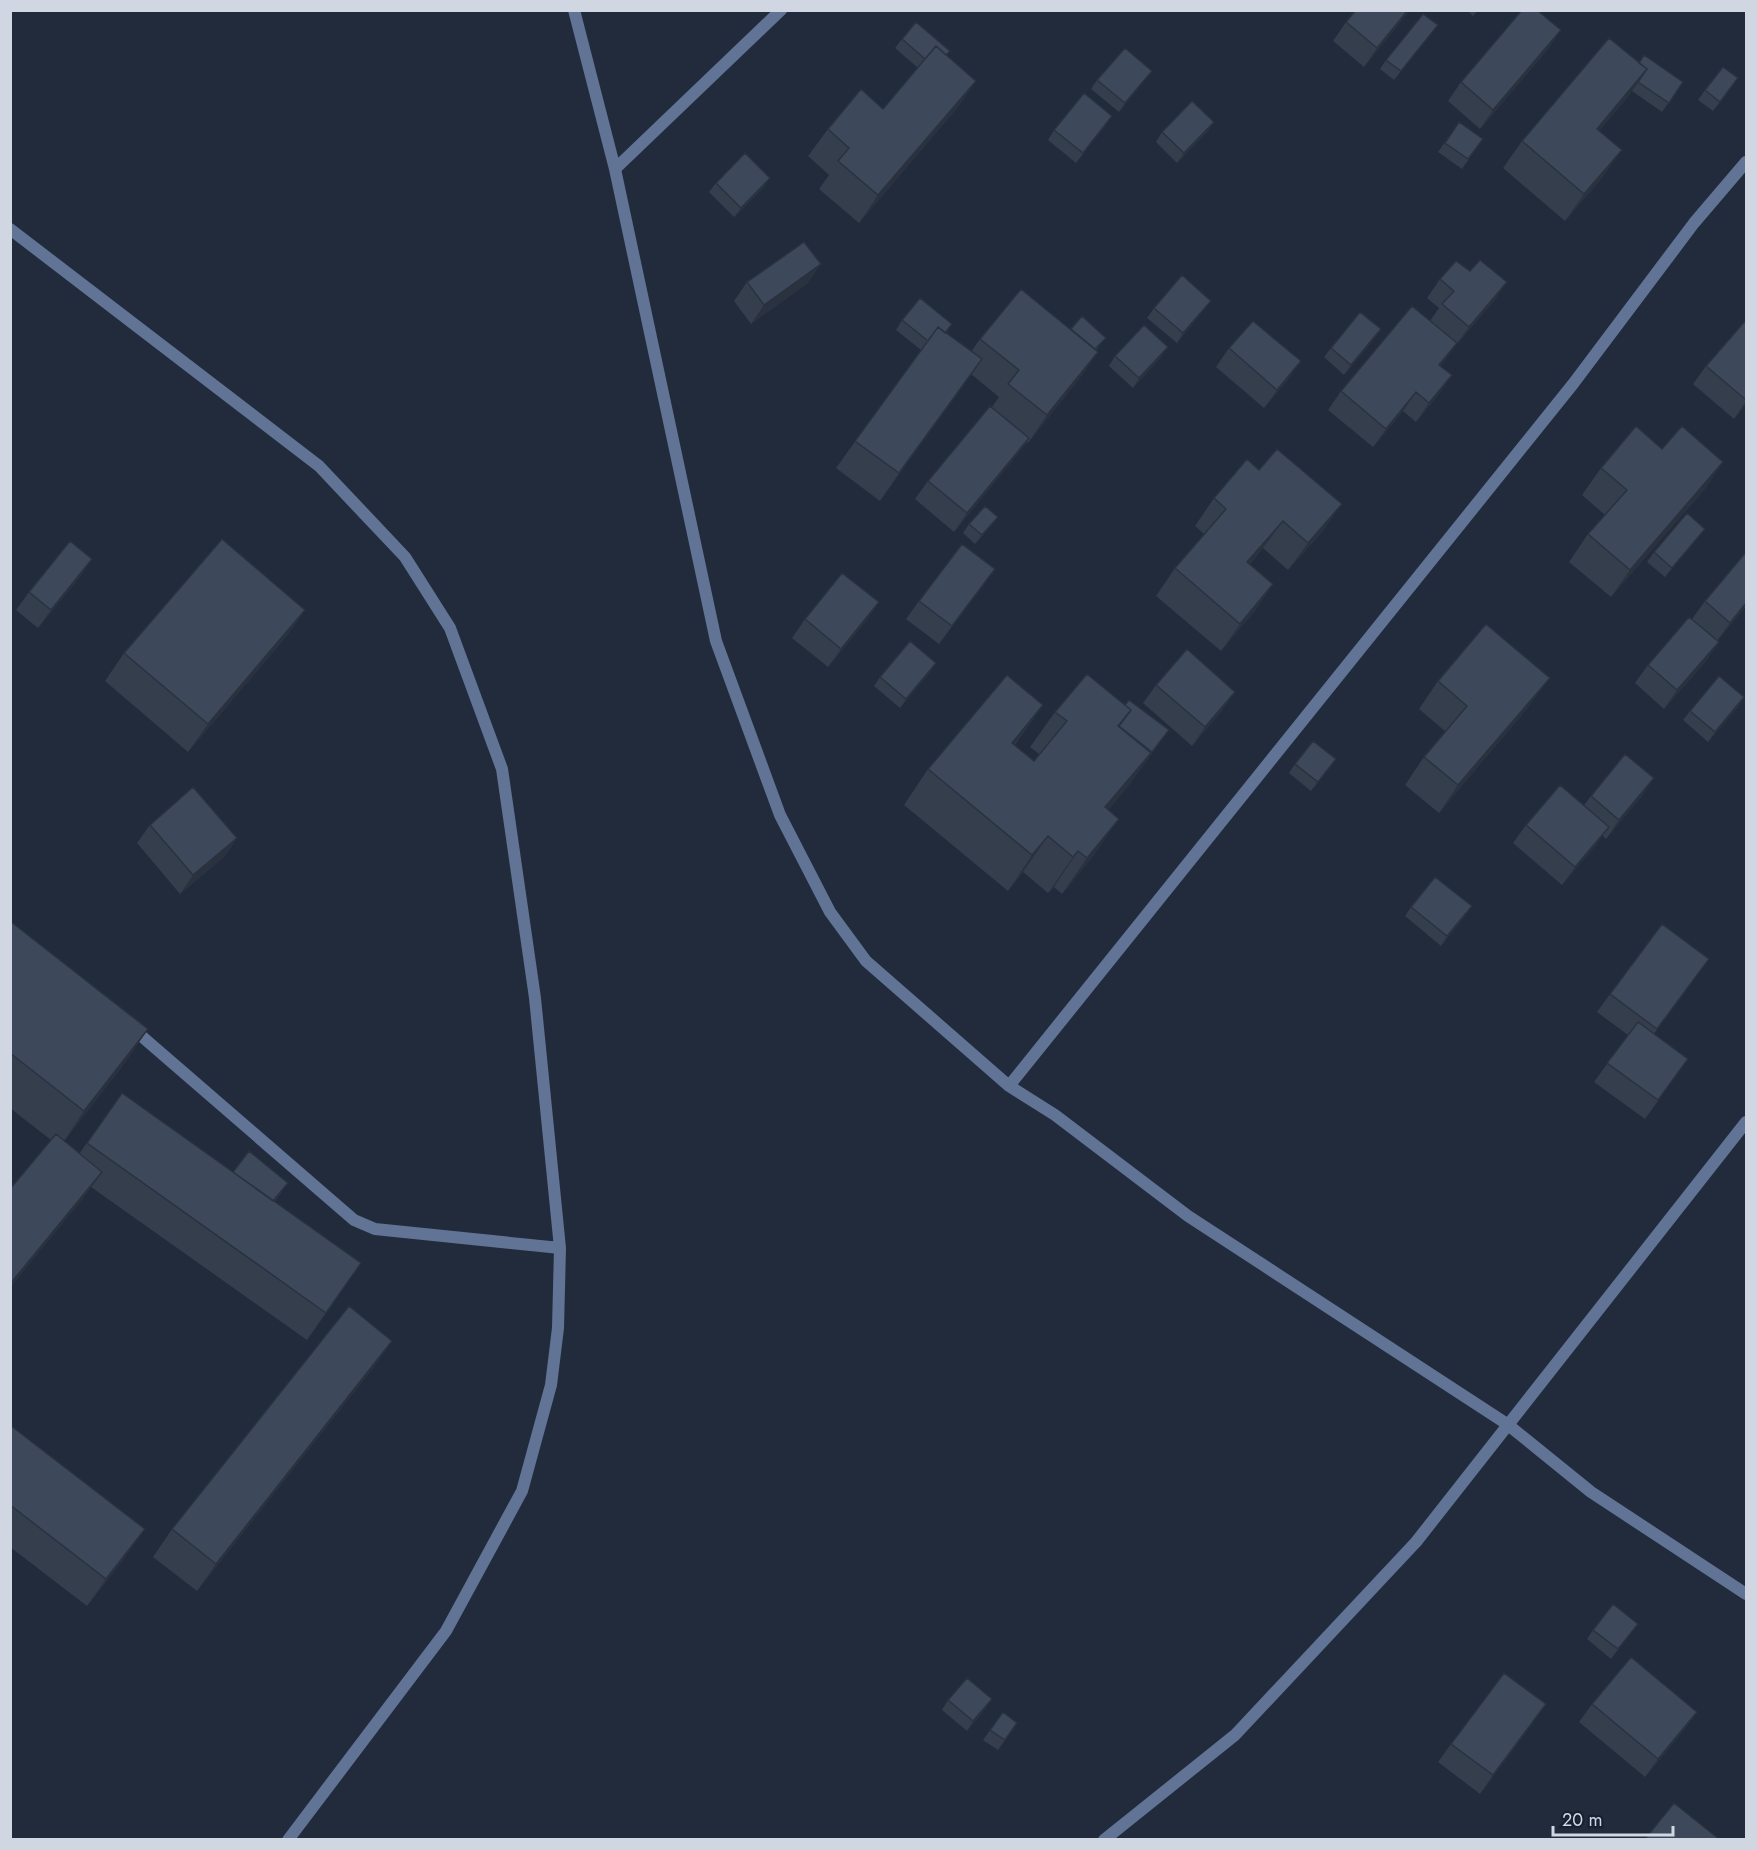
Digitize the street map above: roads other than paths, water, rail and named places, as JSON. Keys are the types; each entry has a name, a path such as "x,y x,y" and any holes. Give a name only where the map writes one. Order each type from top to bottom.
{"street":[{"path":"574,10 615,169 716,641 780,816 830,912 866,961 1008,1086 1055,1115 1188,1216 1507,1424 1592,1492 1746,1594"},
{"path":"615,169 781,10"},
{"path":"1008,1086 1565,393 1694,223 1746,162"},
{"path":"10,229 319,466 405,557 450,628 502,769 535,998 560,1248 558,1328 551,1385 522,1491 446,1631 288,1839"},
{"path":"119,1016 354,1221 375,1229 560,1248"},
{"path":"1104,1839 1235,1735 1416,1542 1746,1122"}]}
